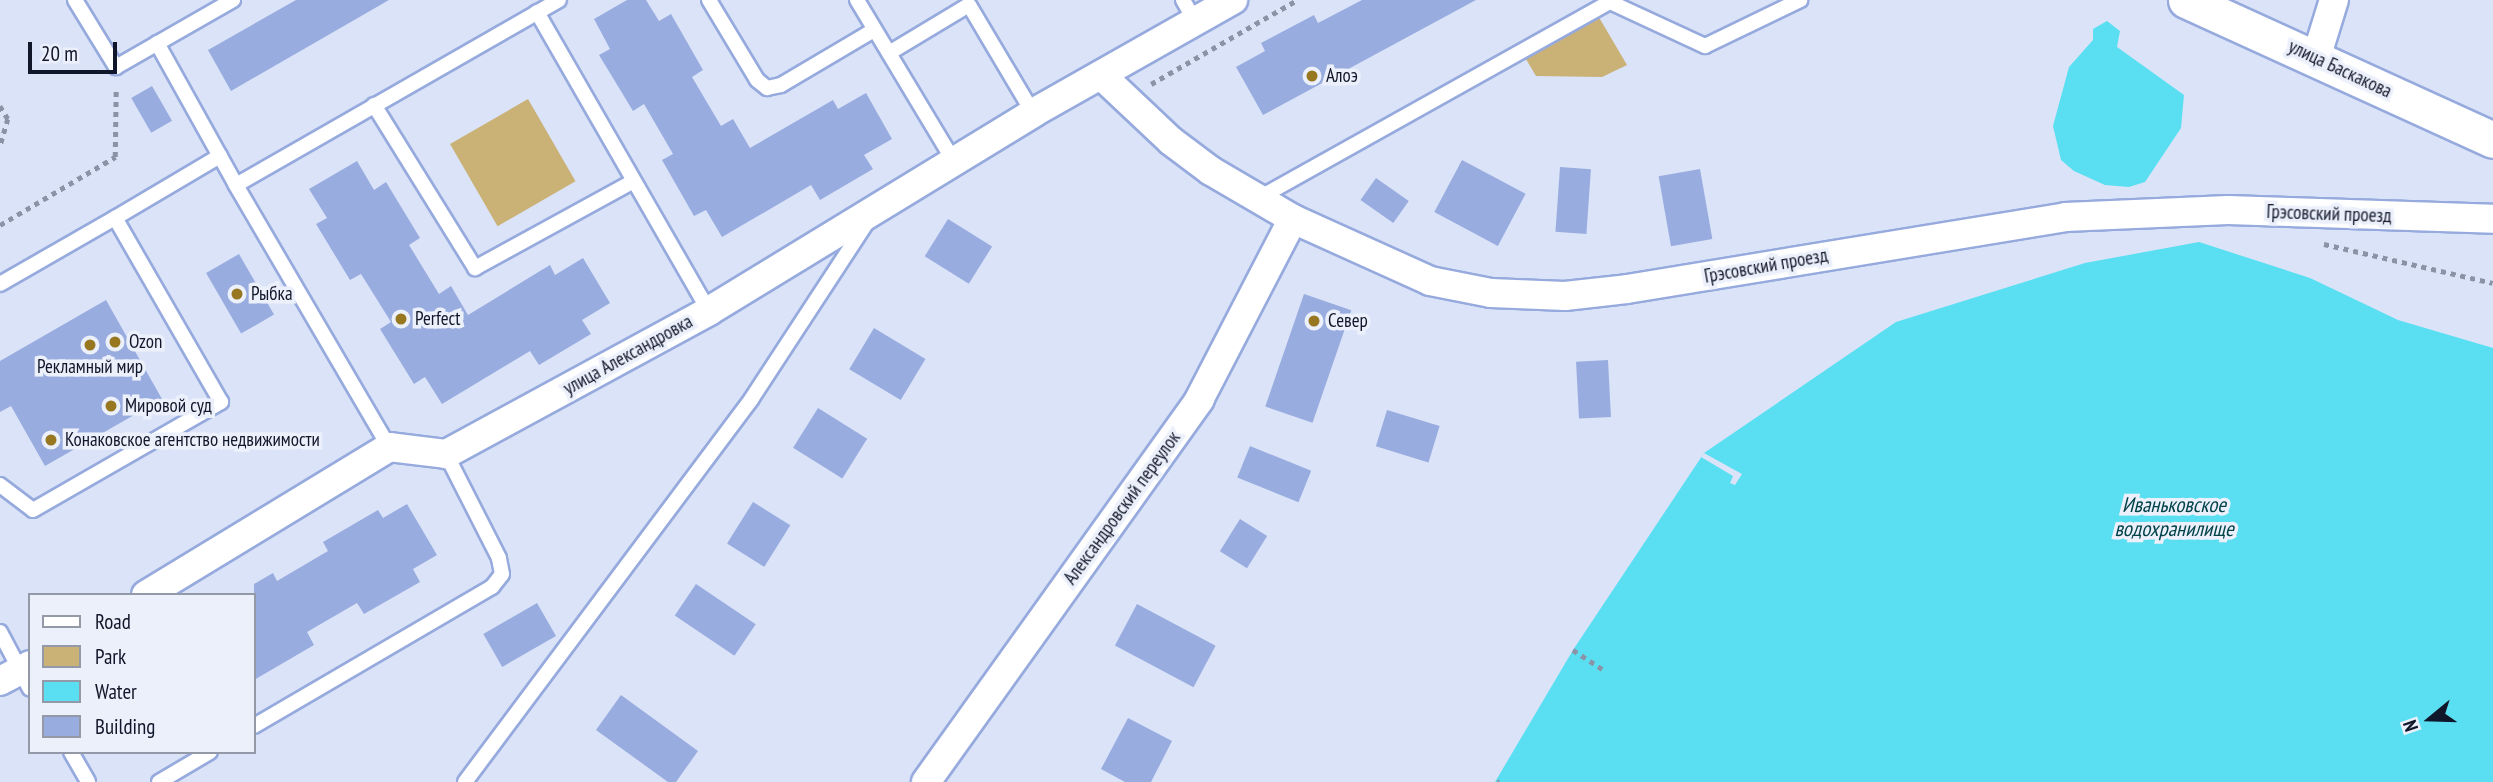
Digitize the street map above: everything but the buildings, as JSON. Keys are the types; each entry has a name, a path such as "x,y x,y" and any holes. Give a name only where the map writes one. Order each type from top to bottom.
{"street":[{"name":"улица Александровка","path":"446,454 709,311 956,163 1033,113 1101,75 1189,10 1233,0"},
{"name":"улица Баскакова","path":"2186,0 2493,140"},
{"path":"2316,58 2334,0"},
{"name":"Грэсовский проезд","path":"1101,75 1201,163 1293,219 1430,281 1491,293 1565,296 2065,217 2228,210 2493,219"},
{"name":"Александровский переулок","path":"926,782 1199,400 1293,219"},
{"path":"149,593 389,447 446,454"}],"lane":[{"path":"75,0 116,67 233,0"},
{"path":"236,184 559,0"},
{"path":"709,0 757,80 767,88 781,85 874,30"},
{"path":"858,0 956,163"},
{"path":"1259,198 1610,2 1705,46 1800,0"},
{"path":"889,53 969,5 1033,113"},
{"path":"537,12 632,182 709,311"},
{"path":"157,43 389,447"},
{"path":"374,105 475,268 632,182"},
{"path":"0,284 220,156"},
{"path":"465,782 752,398 874,212"},
{"path":"0,485 33,510 221,402 115,218"},
{"path":"256,725 492,587 502,574 499,558 446,454"},
{"path":"0,632 20,677"},
{"path":"72,754 88,782"},
{"path":"159,782 206,754"}],"path":[{"path":"1126,99 1297,0"},
{"path":"0,225 115,157 116,67"},
{"path":"0,106 8,119 0,147"},
{"path":"2319,243 2493,283"},
{"path":"1573,650 1602,669"}],"green space":[{"path":"1597,14 1627,65 1602,77 1536,76 1523,54"},
{"path":"528,99 576,181 498,226 450,144"}],"water":[{"path":"2107,21 2120,31 2117,47 2184,95 2181,128 2145,182 2129,187 2105,185 2074,171 2061,160 2053,126 2069,67 2093,40 2093,29"},
{"name":"Иваньковское водохранилище","path":"2199,242 2310,278 2398,320 2493,348 2493,782 1495,782 1573,650 1704,453 1896,322 2085,263"}],"pier":[{"path":"1704,453 1742,474 1735,485 1730,483 1733,476 1701,457"}],"place":[{"name":"Алоэ","path":"1312,76"},
{"name":"Рыбка","path":"237,294"},
{"name":"Perfect","path":"401,319"},
{"name":"Север","path":"1314,321"},
{"name":"Ozon","path":"115,342"},
{"name":"Рекламный мир","path":"90,345"},
{"name":"Мировой суд","path":"111,406"},
{"name":"Конаковское агентство недвижимости","path":"51,440"}]}
